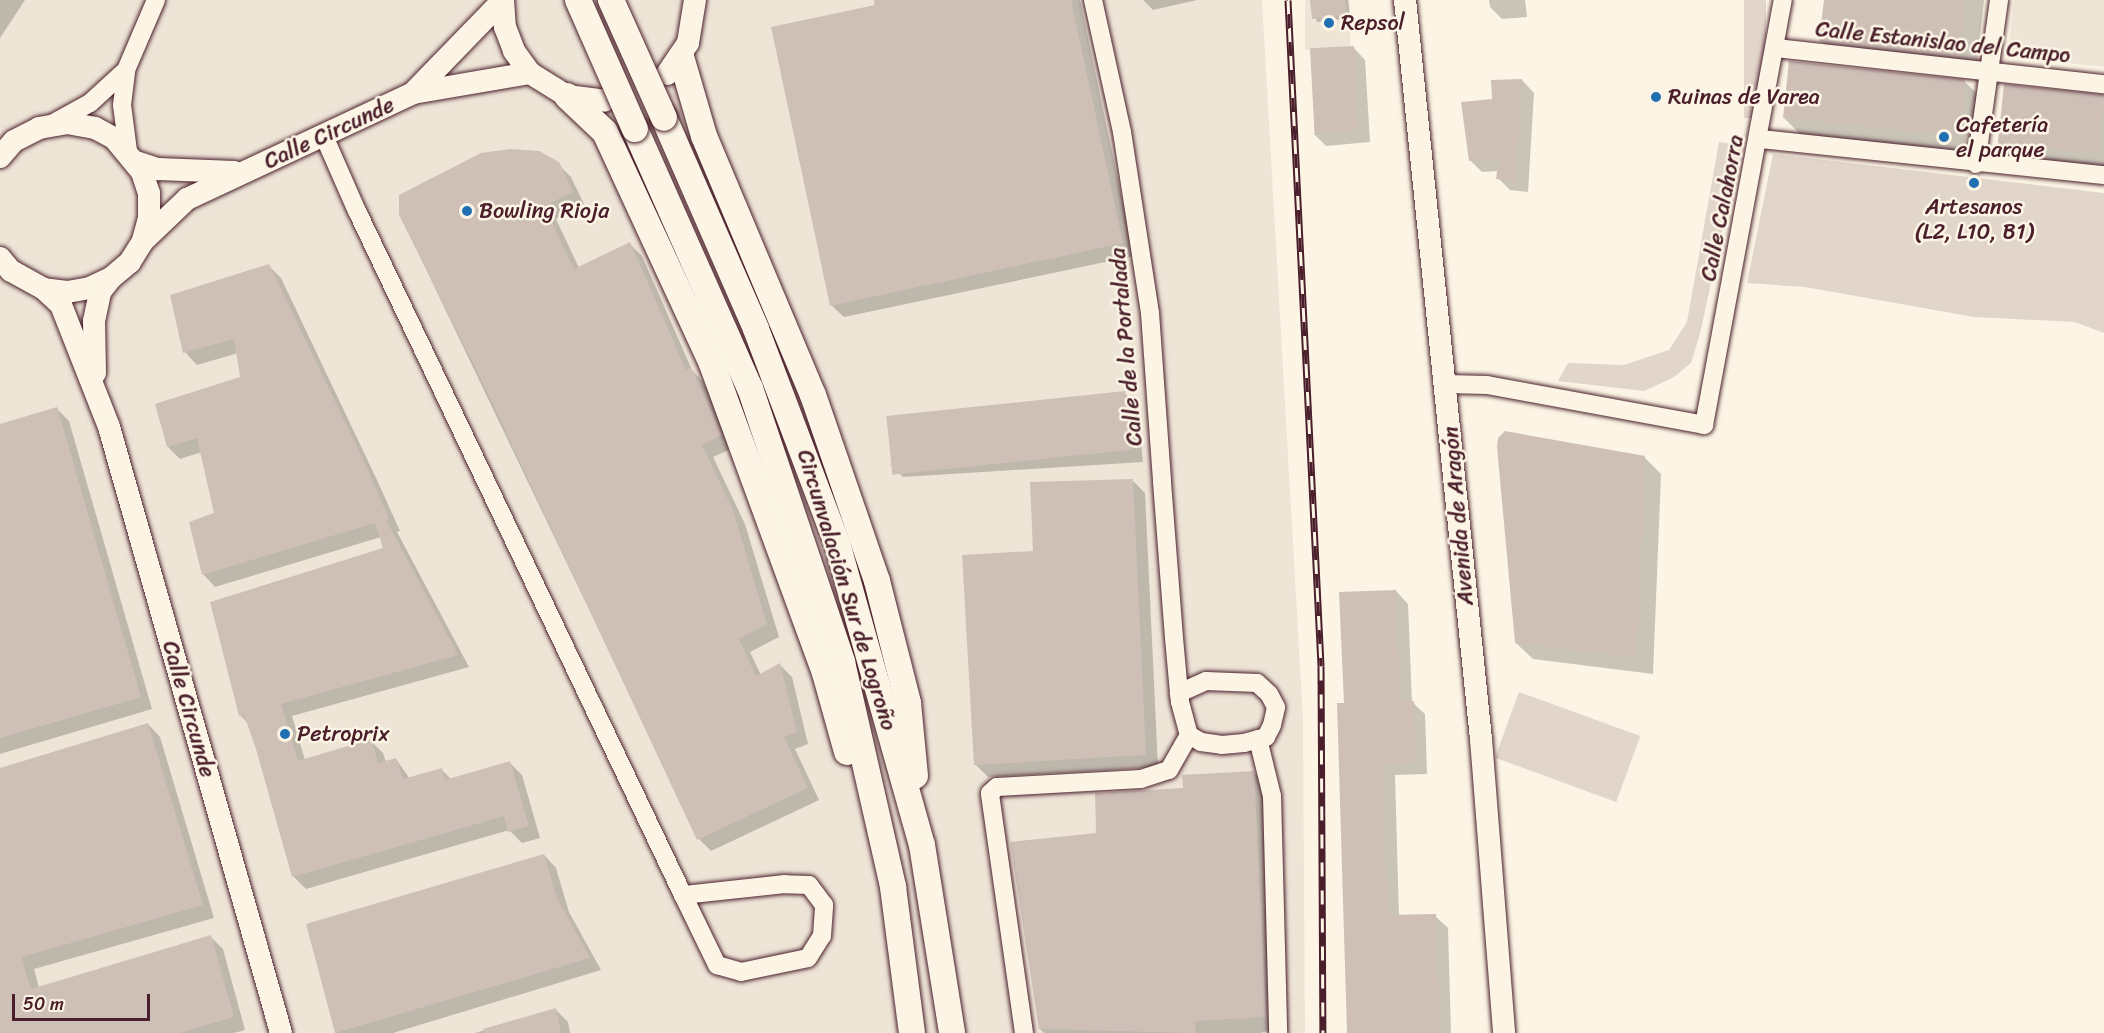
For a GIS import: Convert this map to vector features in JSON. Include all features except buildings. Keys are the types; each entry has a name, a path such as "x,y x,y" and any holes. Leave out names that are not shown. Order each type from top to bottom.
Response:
{"highway":[{"name":"Circunvalación Sur de Logroño","path":"578,0 750,388 818,586 862,739 893,887 912,1033"},
{"name":"Circunvalación Sur de Logroño","path":"610,0 756,329 815,477 922,845 952,1033"},
{"path":"674,65 813,395 877,581 908,703 922,845"},
{"path":"567,96 606,132 712,364 825,673 902,965"}],"main road":[{"path":"502,0 508,35 530,73 567,96 605,101"},
{"name":"Calle Circunde","path":"413,93 502,0"},
{"name":"Avenida de Aragón","path":"1405,0 1446,384 1504,1033"},
{"path":"674,65 699,4"},
{"name":"Calle Circunde","path":"143,241 187,199 413,93 530,73"},
{"path":"5,145 49,126 67,123 95,128 132,156 149,194 149,218 143,241 130,262 111,278 90,288 67,292 37,286"},
{"name":"Calle Circunde","path":"132,156 158,169 244,171"},
{"name":"Calle Circunde","path":"0,258 61,305 95,386 281,1033"},
{"name":"Calle Circunde","path":"95,386 94,321 100,292 111,278"}],"street":[{"path":"132,156 122,105 126,70 156,0"},
{"name":"Calle de la Portalada","path":"1093,0 1122,132 1148,292 1179,693 1189,735"},
{"name":"Calle Calahorra","path":"1446,384 1487,385 1704,425 1760,139 1783,0"},
{"path":"1976,164 1987,72 2000,0"},
{"name":"Calle Estanislao del Campo","path":"1776,48 2104,84"},
{"path":"49,126 90,103 126,70"},
{"path":"324,136 683,895 717,965 741,972 808,958 822,936 824,905 808,885 785,884 683,895"},
{"path":"1760,139 1976,164 2104,175"},
{"path":"0,279 37,286"},
{"path":"1024,1033 990,793 997,787 1141,779 1169,770 1189,735 1222,745 1266,736 1276,707 1269,694 1257,683 1206,681 1179,693"},
{"path":"1258,739 1272,796 1278,1033"}],"shaded area":[{"path":"0,0 1262,0 1303,718 1305,1033 0,1033"},
{"name":"Repsol","path":"1305,0 1350,0 1350,50 1305,50"},
{"path":"1744,0 1766,0 1766,118 1744,118"},
{"path":"2014,0 2104,0 2104,67 2015,57 2009,47"},
{"path":"1719,142 1741,145 1700,334 1691,363 1674,377 1644,391 1558,381 1568,363 1624,365 1669,350 1687,322"},
{"path":"1773,154 2104,193 2104,333 2075,322 1974,317 1805,287 1747,283"},
{"path":"1519,692 1640,736 1616,802 1495,758"}],"railway":[{"path":"1288,0 1321,666 1323,1033"}],"place":[{"name":"Repsol","path":"1329,23"},
{"name":"Ruinas de Varea","path":"1656,97"},
{"name":"Cafetería el parque","path":"1944,137"},
{"name":"Artesanos (L2, L10, B1)","path":"1974,183"},
{"name":"Bowling Rioja","path":"467,211"},
{"name":"Petroprix","path":"285,734"}]}
